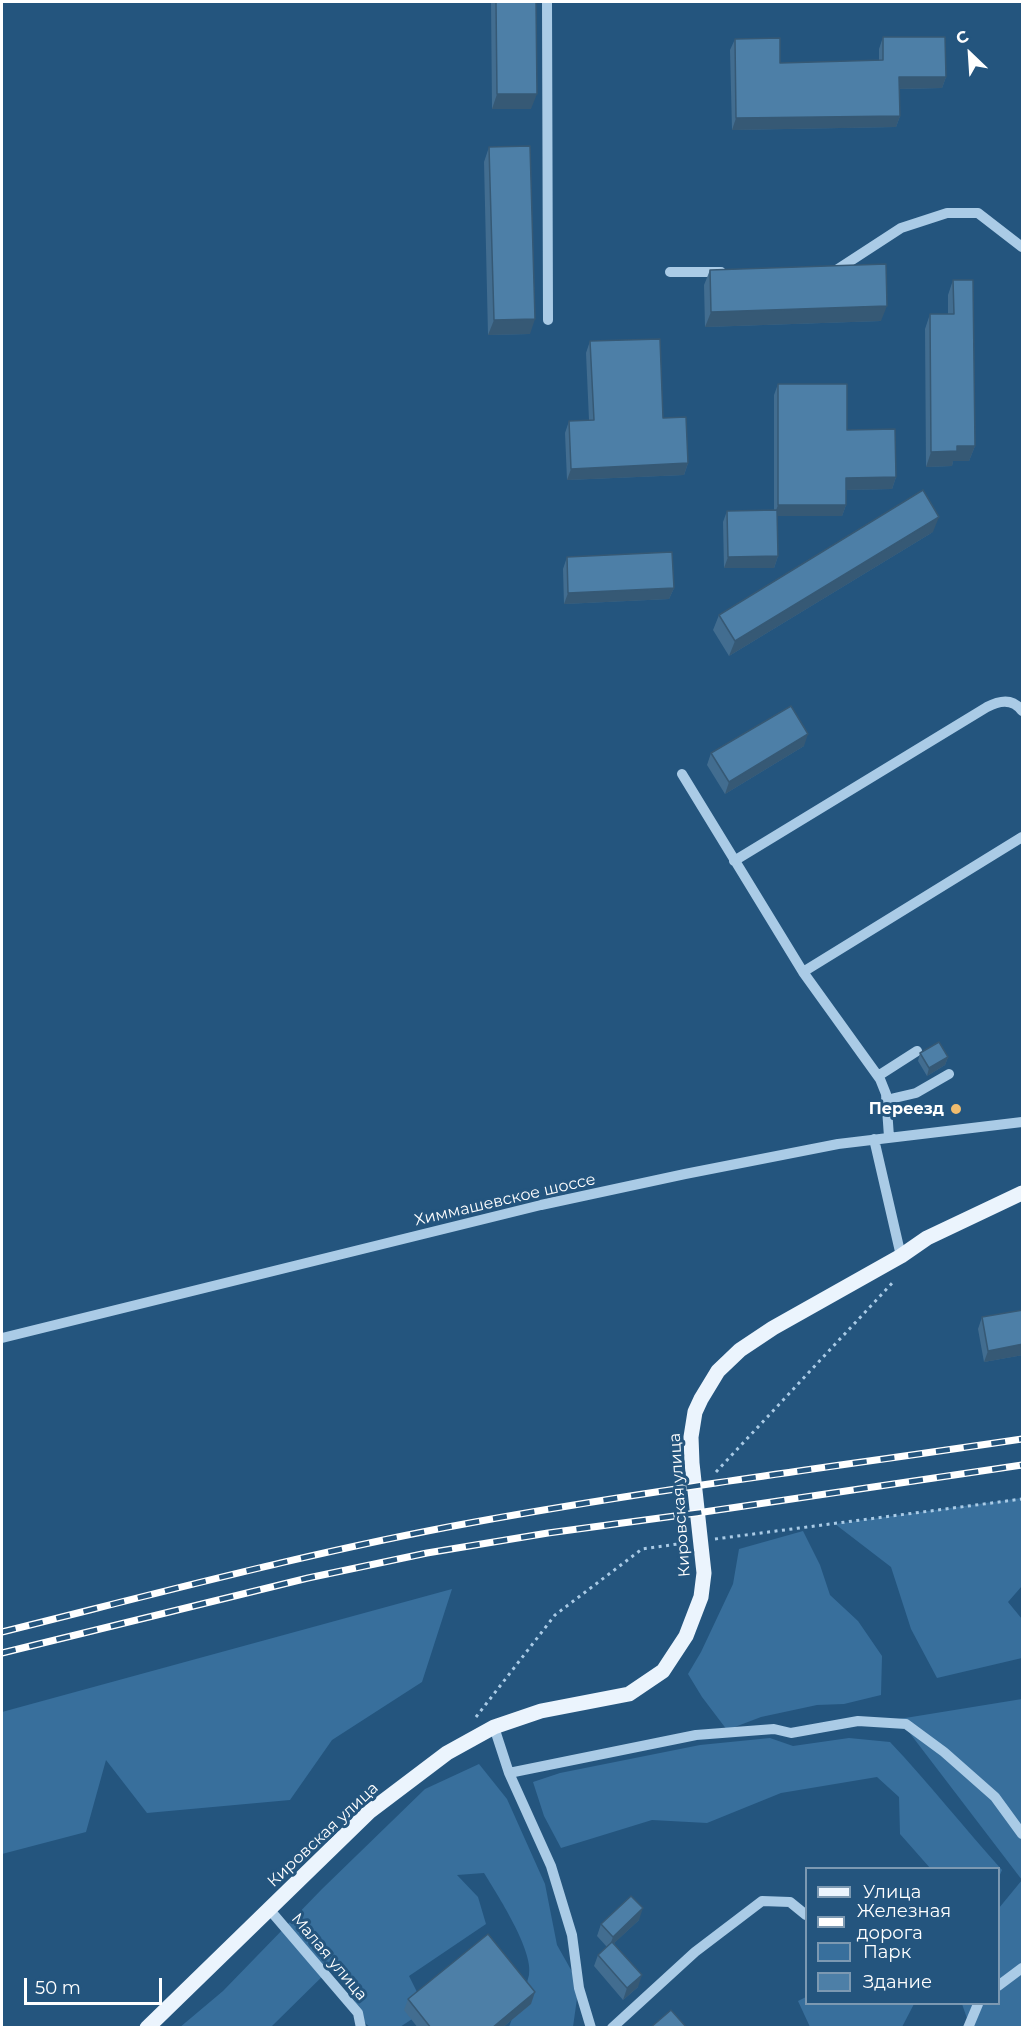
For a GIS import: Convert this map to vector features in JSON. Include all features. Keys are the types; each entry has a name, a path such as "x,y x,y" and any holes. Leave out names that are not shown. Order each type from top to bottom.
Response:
{"main road":[{"name":"Кировская улица","path":"147,2028 369,1812 447,1753 494,1727 541,1711 629,1695 663,1671 686,1636 701,1597 704,1573 692,1463 692,1425 701,1399 718,1371 740,1350 773,1328 901,1256 927,1238 1023,1193"}],"street":[{"path":"547,2 548,320"},
{"path":"825,271 837,271 901,228 947,213 978,213 1023,247"},
{"path":"670,272 730,272"},
{"path":"734,861 998,701 1013,702 1023,711"},
{"path":"682,774 803,972 878,1076 886,1094 889,1137"},
{"path":"803,972 1023,837"},
{"path":"878,1076 918,1051"},
{"path":"886,1100 916,1093 949,1074"},
{"name":"Химмашевское шоссе","path":"2,1338 552,1203 685,1174 874,1139 1023,1122"},
{"path":"874,1139 901,1256"},
{"path":"509,1773 696,1735 774,1729 791,1733 858,1721 906,1724 944,1752 995,1797 1023,1834"},
{"path":"494,1727 509,1773 524,1801 551,1866 572,1935 579,1988 591,2028"},
{"path":"612,2028 696,1952 762,1901 790,1902 805,1913"},
{"name":"Малая улица","path":"269,1909 357,2013 361,2028"},
{"path":"1000,1985 1023,1968"},
{"path":"968,2028 978,2005"}],"path":[{"path":"716,1472 902,1273"},
{"path":"469,1726 555,1615 642,1549 1023,1499"}],"green space":[{"path":"1022,1498 1022,1586 1008,1602 1022,1619 1022,1658 937,1678 911,1629 891,1567 835,1524"},
{"path":"803,1531 820,1565 830,1595 858,1621 882,1656 881,1695 844,1704 817,1705 761,1717 727,1730 688,1674 733,1584 739,1549"},
{"path":"452,1589 422,1682 332,1740 290,1800 147,1813 106,1760 86,1832 2,1854 2,1712"},
{"path":"1022,1699 1022,1880 899,1719"},
{"path":"770,1738 793,1746 849,1738 890,1742 999,1867 929,1867 900,1834 899,1797 877,1777 781,1793 707,1823 652,1820 561,1848 544,1816 533,1782 560,1773 700,1745"},
{"path":"479,1764 507,1799 545,1884 557,1945 579,1984 573,2027 509,2027 529,1975 529,1965 526,1952 513,1923 484,1873 457,1875 478,1897 486,1924 409,1976 426,2010 400,2027 370,2027 365,2023 337,1962 271,2027 179,2028 223,1991 322,1889 425,1789"},
{"path":"1022,1880 1022,2027 970,2027 962,2005 1000,2005 1000,1907"},
{"path":"805,1998 805,2005 913,2005 902,2027 810,2027 798,2001"}],"building":[{"path":"496,2 536,2 537,94 497,94"},
{"path":"883,37 945,37 946,77 899,77 900,116 736,118 735,39 780,38 780,63 883,60"},
{"path":"530,146 535,319 494,320 489,147"},
{"path":"886,264 887,306 711,312 710,270"},
{"path":"953,280 973,280 975,446 957,446 957,451 931,452 930,314 954,314"},
{"path":"660,339 663,418 686,417 688,463 571,469 569,421 594,420 590,341"},
{"path":"778,384 847,384 847,430 895,429 896,477 846,478 846,505 778,505"},
{"path":"923,490 939,517 735,641 719,615"},
{"path":"777,510 778,556 728,557 727,511"},
{"path":"672,552 674,588 568,593 567,557"},
{"path":"791,706 808,734 729,782 711,753"},
{"path":"939,1042 948,1057 929,1068 920,1053"},
{"path":"1023,1310 1023,1344 988,1351 982,1317"},
{"path":"631,1896 643,1908 613,1937 601,1924"},
{"path":"488,1934 535,1992 492,2028 431,2028 408,1999"},
{"path":"612,1942 642,1975 627,1988 598,1955"},
{"path":"671,2010 687,2028 650,2028"}],"railway":[{"path":"2,1632 296,1559 415,1533 680,1488 1022,1439"},
{"path":"2,1653 308,1578 427,1553 548,1533 1022,1465"}],"place":[{"name":"Переезд","path":"956,1109"}]}
